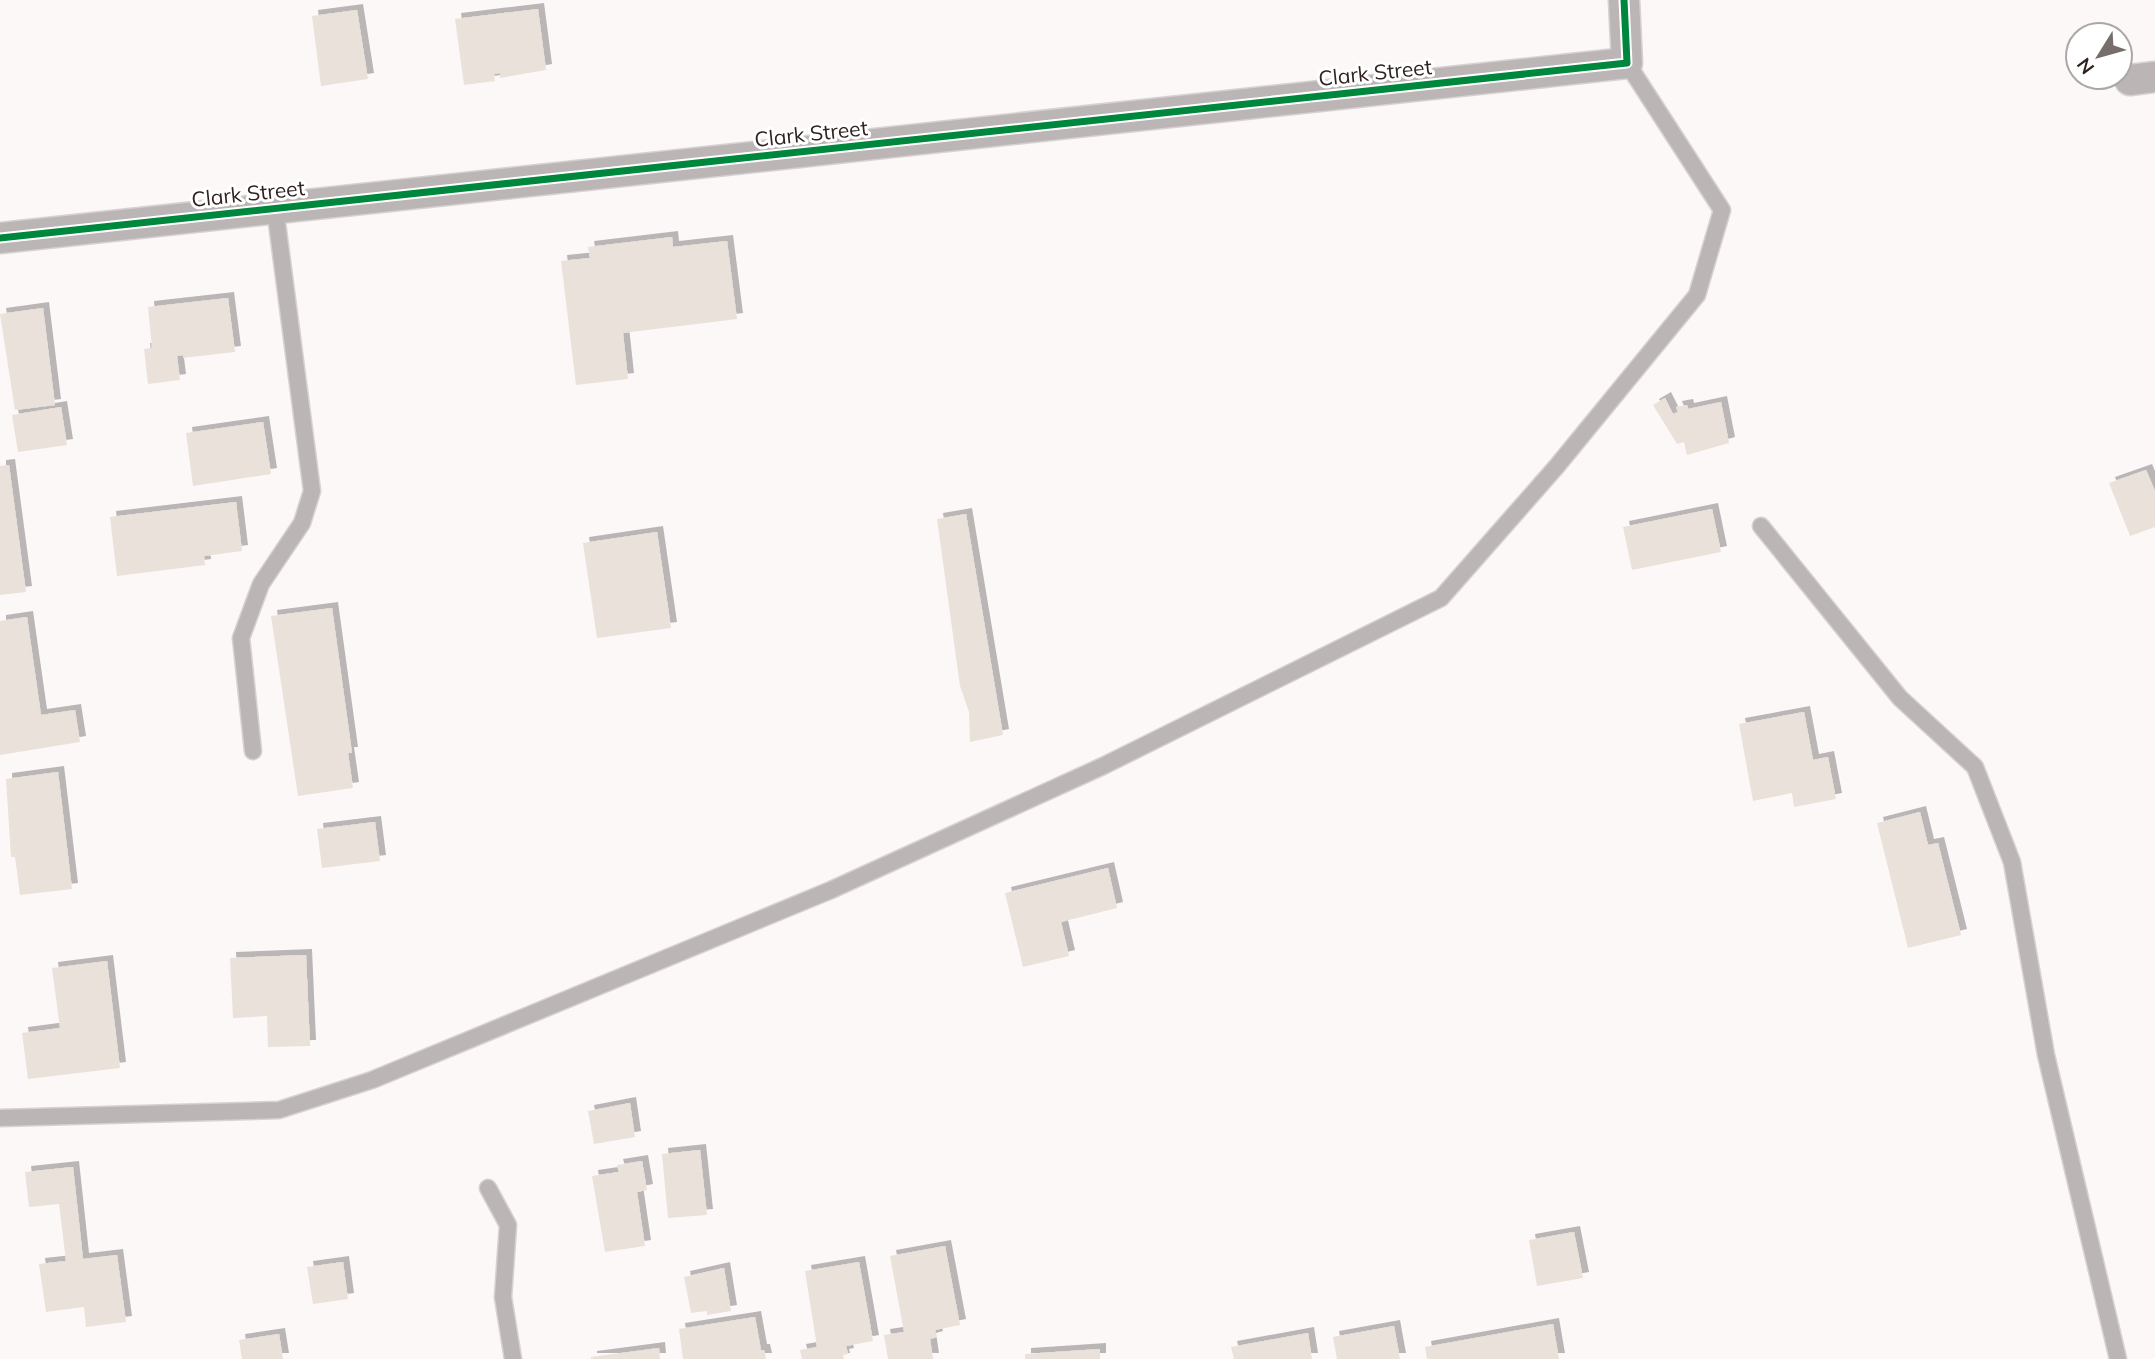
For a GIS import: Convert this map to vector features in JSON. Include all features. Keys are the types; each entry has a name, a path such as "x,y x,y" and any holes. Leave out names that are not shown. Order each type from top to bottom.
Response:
{"street":[{"path":"1624,0 1627,63"},
{"name":"Clark Street","path":"0,238 1627,63"}],"lane":[{"path":"0,1118 279,1110 372,1080 831,890 1103,766 1441,598 1557,466 1697,295 1722,210 1627,63"},
{"path":"253,751 241,638 261,584 302,523 312,491 275,208"},
{"path":"1761,527 1900,698 1975,767 2012,862 2046,1055 2118,1359"},
{"path":"488,1188 508,1225 503,1297 513,1359"}],"building":[{"path":"538,9 546,70 500,78 500,73 494,74 495,81 464,85 455,19"},
{"path":"357,10 368,79 321,86 312,16"},
{"path":"672,237 673,247 727,241 737,319 623,333 628,379 576,385 561,261 590,258 588,247"},
{"path":"228,298 235,352 183,358 183,355 177,356 180,380 148,384 144,349 152,348 148,307"},
{"path":"43,308 55,405 15,410 0,314"},
{"path":"1665,398 1673,414 1678,412 1676,407 1687,405 1688,409 1721,402 1729,443 1687,455 1684,442 1677,444 1653,405"},
{"path":"61,407 67,445 18,452 12,415"},
{"path":"263,422 271,474 193,486 186,433"},
{"path":"9,465 26,592 0,595 0,466"},
{"path":"2146,470 2155,491 2155,527 2130,536 2109,483"},
{"path":"236,502 242,551 204,556 205,565 117,576 110,517"},
{"path":"1712,509 1721,552 1632,570 1623,527"},
{"path":"966,514 1003,735 970,742 969,712 960,686 937,519"},
{"path":"657,532 671,628 597,638 583,543"},
{"path":"332,608 352,753 348,753 353,788 298,796 271,616"},
{"path":"27,617 41,715 75,710 80,742 0,755 0,621"},
{"path":"1804,712 1813,760 1828,757 1836,799 1794,807 1792,793 1753,801 1739,724"},
{"path":"58,772 72,889 20,895 15,857 11,857 6,779"},
{"path":"1920,812 1928,845 1938,843 1961,935 1908,948 1877,823"},
{"path":"375,822 380,861 322,868 317,829"},
{"path":"1108,868 1117,908 1061,922 1069,956 1023,967 1005,893"},
{"path":"306,955 310,1046 268,1047 267,1016 233,1018 230,958"},
{"path":"107,961 120,1068 28,1079 22,1033 60,1028 52,968"},
{"path":"630,1103 635,1137 594,1144 588,1111"},
{"path":"700,1150 707,1215 668,1218 662,1154"},
{"path":"642,1161 647,1190 637,1192 645,1246 605,1252 592,1176 619,1172 617,1165"},
{"path":"73,1167 83,1259 117,1255 126,1322 86,1327 84,1307 46,1312 39,1264 66,1261 59,1204 29,1207 25,1172"},
{"path":"1574,1232 1583,1278 1537,1286 1529,1240"},
{"path":"945,1246 960,1325 935,1330 937,1337 930,1339 933,1359 888,1359 884,1335 904,1332 890,1256"},
{"path":"343,1262 348,1299 313,1304 307,1267"},
{"path":"859,1262 873,1341 846,1346 848,1354 843,1355 844,1359 802,1359 800,1350 817,1347 805,1271"},
{"path":"724,1268 731,1311 707,1315 707,1311 691,1313 684,1277"},
{"path":"755,1317 761,1350 764,1350 766,1359 683,1359 679,1329"},
{"path":"1553,1324 1559,1359 1427,1359 1425,1347"},
{"path":"1394,1326 1400,1359 1337,1359 1333,1337"},
{"path":"1308,1333 1312,1359 1234,1359 1231,1347"},
{"path":"279,1334 283,1359 242,1359 239,1340"},
{"path":"659,1348 660,1359 591,1359 591,1357"},
{"path":"1100,1349 1100,1359 1025,1359 1025,1354"}],"cycle path":[{"path":"0,238 1627,63 1624,0"}]}
